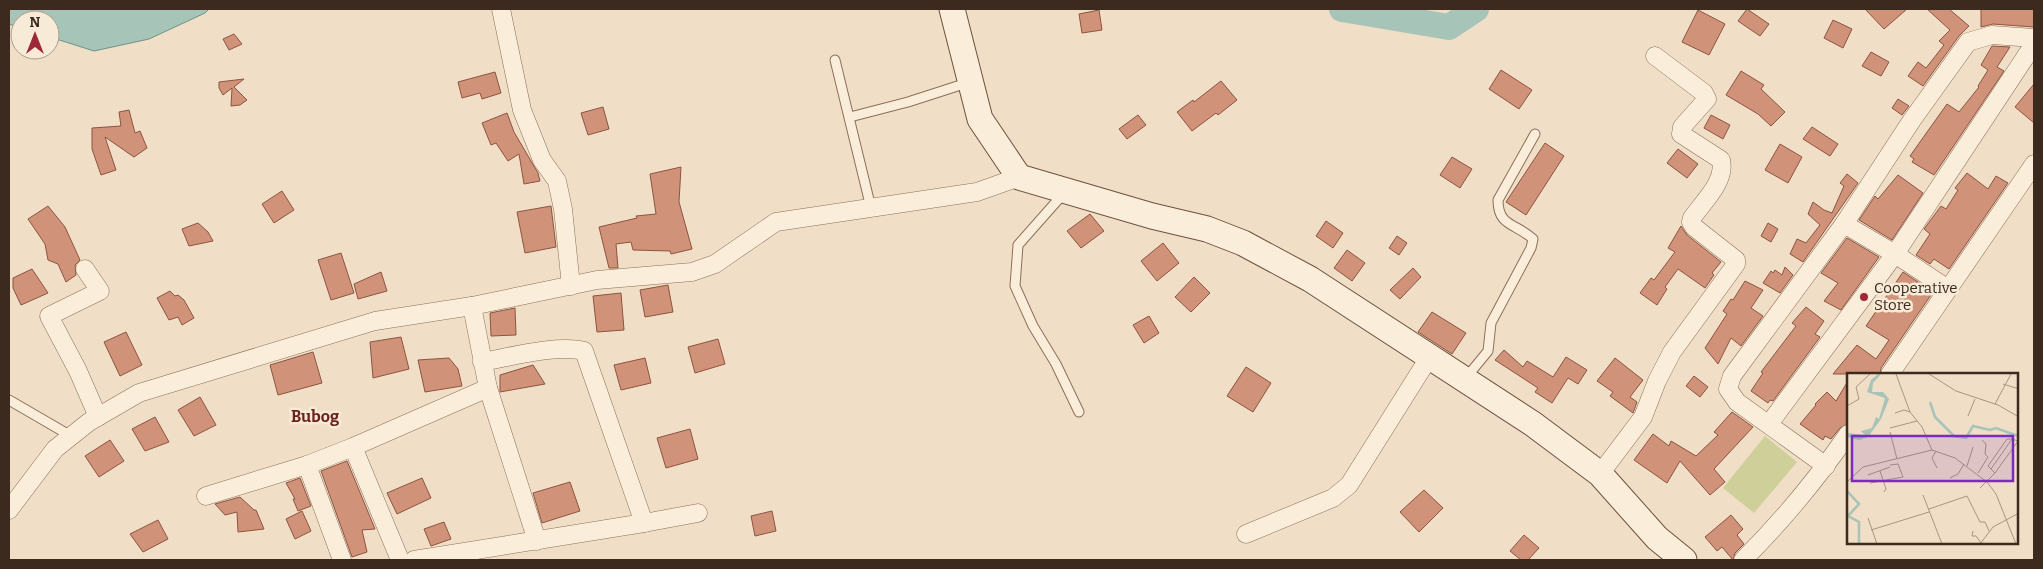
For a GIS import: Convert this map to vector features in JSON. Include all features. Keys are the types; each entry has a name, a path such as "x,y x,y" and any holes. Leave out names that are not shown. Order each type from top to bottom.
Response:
{"street":[{"path":"501,9 522,110 542,160 556,181 563,209 571,286"},
{"path":"952,9 980,119 1019,177"},
{"path":"1826,466 1737,402 1728,389 1732,376 1844,224 1912,120 1968,42 1992,35 2034,38"},
{"path":"1769,424 1894,254 2034,44"},
{"path":"1600,474 1643,418 1656,381 1672,352 1736,264 1736,260 1694,227 1692,222 1692,218 1721,177 1723,168 1721,160 1682,134 1682,127 1707,99 1704,93 1696,86 1655,56"},
{"path":"1891,373 2034,164"},
{"path":"9,510 55,449 98,417 139,393 375,321 472,306 597,280 692,272 715,264 776,222 977,192 1019,177 1152,216 1207,228 1244,243 1310,279 1533,424 1600,474 1657,538 1684,560"},
{"path":"1844,224 1948,289"},
{"path":"85,270 100,291 49,316 78,371 98,417"},
{"path":"472,306 488,388 537,541"},
{"path":"482,362 522,354 568,349 584,351 644,523"},
{"path":"1246,534 1334,498 1349,485 1430,356"},
{"path":"206,496 307,465 354,447 488,388"},
{"path":"1743,560 1800,498 1826,466 1847,435"},
{"path":"354,447 400,560"},
{"path":"307,465 342,560"},
{"path":"414,560 698,513"}],"lane":[{"path":"835,60 870,208"},
{"path":"850,117 908,102 970,82"},
{"path":"1465,379 1488,351 1492,323 1534,239 1526,232 1502,219 1498,211 1498,200 1535,134"},
{"path":"1065,191 1018,245 1015,286 1079,412"},
{"path":"9,400 71,436"}],"green space":[{"path":"1765,436 1797,462 1754,513 1723,488"}],"shaded area":[{"path":"9,9 209,9 205,13 149,39 94,51 60,40 60,10 10,10 9,24"}],"building":[{"path":"1747,9 1769,24 1760,36 1738,21"},
{"path":"1865,9 1907,9 1884,29"},
{"path":"1927,9 1949,9 1969,26 1959,36 1923,86 1908,76 1918,62 1926,68 1944,45 1939,41 1950,30"},
{"path":"1981,9 2034,9 2034,27 1993,24 1981,27"},
{"path":"1099,10 1102,30 1082,33 1079,14"},
{"path":"1698,10 1725,24 1709,55 1682,42"},
{"path":"1833,20 1852,29 1843,48 1824,38"},
{"path":"234,34 242,44 229,50 223,39"},
{"path":"1992,46 2010,47 1997,67 2004,71 1934,175 1912,162 1914,159 1910,156 1947,104 1959,112 1979,87 1988,70 1981,65"},
{"path":"1871,52 1889,62 1881,76 1862,66"},
{"path":"1501,70 1532,90 1519,109 1489,89"},
{"path":"1741,71 1764,85 1761,89 1785,112 1771,126 1758,114 1726,95"},
{"path":"495,72 501,93 482,99 480,93 462,98 458,82"},
{"path":"244,79 234,87 247,100 240,105 231,106 232,88 223,95 219,88 219,82"},
{"path":"1221,81 1237,100 1218,115 1216,113 1192,131 1177,112 1193,100 1194,102"},
{"path":"2034,84 2034,123 2015,107"},
{"path":"1898,99 1909,106 1902,115 1892,108"},
{"path":"603,107 609,129 588,135 581,113"},
{"path":"129,110 135,133 140,131 147,148 134,157 105,137 116,170 101,175 92,149 92,128 121,126 119,112"},
{"path":"507,113 514,132 538,173 540,181 524,184 519,154 508,161 496,143 491,145 482,123"},
{"path":"1138,115 1146,125 1127,139 1119,129"},
{"path":"1711,115 1730,125 1723,139 1704,128"},
{"path":"1812,127 1838,144 1830,156 1803,139"},
{"path":"1545,143 1564,156 1526,215 1506,202"},
{"path":"1780,144 1802,157 1788,183 1765,170"},
{"path":"1678,149 1698,164 1687,178 1667,163"},
{"path":"1452,157 1472,169 1460,188 1440,175"},
{"path":"681,167 679,202 692,249 671,254 670,251 633,250 631,242 616,244 618,268 609,268 599,227 637,218 636,216 656,214 650,174"},
{"path":"1967,173 1988,189 1996,176 2008,183 1949,269 1934,259 1930,264 1916,255 1930,234 1924,229 1941,206 1946,209 1958,190 1955,188"},
{"path":"1847,174 1858,183 1803,262 1790,254 1797,239 1806,243 1820,225 1808,214 1813,202 1832,213 1844,186 1840,183"},
{"path":"1898,175 1923,193 1892,240 1859,220 1875,196 1878,199"},
{"path":"282,191 294,210 274,223 262,204"},
{"path":"48,206 65,227 80,260 75,265 76,275 66,282 58,264 48,260 45,244 28,219"},
{"path":"551,206 556,247 525,253 517,212"},
{"path":"1090,214 1104,231 1081,248 1067,231"},
{"path":"1326,221 1343,233 1333,248 1316,236"},
{"path":"198,223 208,232 213,241 189,246 182,229"},
{"path":"1768,223 1778,229 1771,242 1761,236"},
{"path":"1681,226 1687,235 1721,262 1712,273 1714,275 1705,288 1678,269 1665,287 1667,289 1657,305 1640,293 1651,278 1654,280 1675,252 1668,248"},
{"path":"1397,236 1407,243 1399,255 1389,248"},
{"path":"1847,238 1879,257 1841,310 1824,301 1838,283 1821,273"},
{"path":"1163,243 1179,263 1157,281 1141,261"},
{"path":"1347,250 1365,263 1352,281 1334,268"},
{"path":"341,253 354,293 331,300 318,260"},
{"path":"1785,267 1793,275 1780,293 1763,283 1771,271 1773,273 1775,270 1782,275"},
{"path":"1413,268 1421,277 1400,299 1390,290"},
{"path":"32,269 48,293 21,305 13,288 13,278"},
{"path":"381,272 387,291 358,299 354,284"},
{"path":"1903,272 1933,292 1881,368 1880,373 1833,374 1857,345 1876,359 1889,340 1866,326"},
{"path":"1194,277 1210,293 1191,312 1175,297"},
{"path":"1745,281 1763,290 1751,308 1763,316 1741,346 1731,338 1718,364 1705,348 1727,314 1723,311 1731,299 1733,300"},
{"path":"668,285 673,312 645,317 640,290"},
{"path":"170,291 175,296 178,295 184,300 194,318 182,325 178,317 169,320 157,298"},
{"path":"621,293 624,330 597,332 593,296"},
{"path":"1806,307 1824,321 1815,334 1820,337 1773,401 1770,400 1768,403 1751,391 1763,373 1761,372 1796,326 1792,323"},
{"path":"515,308 516,335 491,336 490,313"},
{"path":"1432,312 1466,333 1452,354 1418,332"},
{"path":"1149,316 1159,333 1144,343 1133,325"},
{"path":"126,332 142,365 120,376 104,342"},
{"path":"401,337 409,369 373,378 370,342"},
{"path":"718,339 725,364 695,373 688,347"},
{"path":"1504,350 1523,367 1527,361 1553,377 1566,357 1587,370 1578,384 1568,378 1552,403 1535,392 1538,388 1495,360"},
{"path":"313,352 322,383 278,395 270,365"},
{"path":"449,358 458,369 462,386 425,392 418,360"},
{"path":"645,358 651,383 621,390 614,365"},
{"path":"1615,358 1643,380 1630,397 1637,402 1633,413 1610,396 1613,392 1597,381"},
{"path":"533,365 545,384 500,392 500,375"},
{"path":"1246,367 1271,383 1253,412 1227,396"},
{"path":"1694,376 1708,387 1700,397 1686,386"},
{"path":"1847,383 1847,424 1840,428 1831,439 1825,436 1823,440 1800,424 1827,392 1836,401"},
{"path":"200,397 216,425 194,436 178,410"},
{"path":"1732,412 1753,427 1714,469 1725,482 1710,495 1680,461 1667,483 1634,460 1653,434 1669,446 1671,441 1696,456 1718,435 1714,432"},
{"path":"155,417 169,442 145,451 132,429"},
{"path":"690,429 698,459 666,468 657,438"},
{"path":"110,440 124,461 99,477 85,456"},
{"path":"347,461 375,529 362,530 367,552 352,557 321,471"},
{"path":"300,478 311,506 298,511 293,499 295,499 286,483"},
{"path":"422,478 431,498 397,514 387,493"},
{"path":"570,482 580,511 542,523 533,493"},
{"path":"1424,490 1443,508 1419,532 1400,512"},
{"path":"240,497 256,510 264,529 238,532 237,512 225,515 215,504"},
{"path":"302,511 311,531 295,539 286,519"},
{"path":"772,511 776,531 755,536 751,516"},
{"path":"1731,515 1743,529 1737,535 1744,544 1735,553 1733,560 1722,547 1717,551 1705,537"},
{"path":"158,520 168,539 143,552 130,534"},
{"path":"444,522 451,539 431,546 424,529"},
{"path":"1524,535 1539,548 1528,560 1521,560 1510,551"}],"waterway":[{"path":"1342,9 1449,27 1476,9"}],"place":[{"name":"Cooperative Store","path":"1864,297"}],"district":[{"name":"Bubog","path":"315,416"}]}
